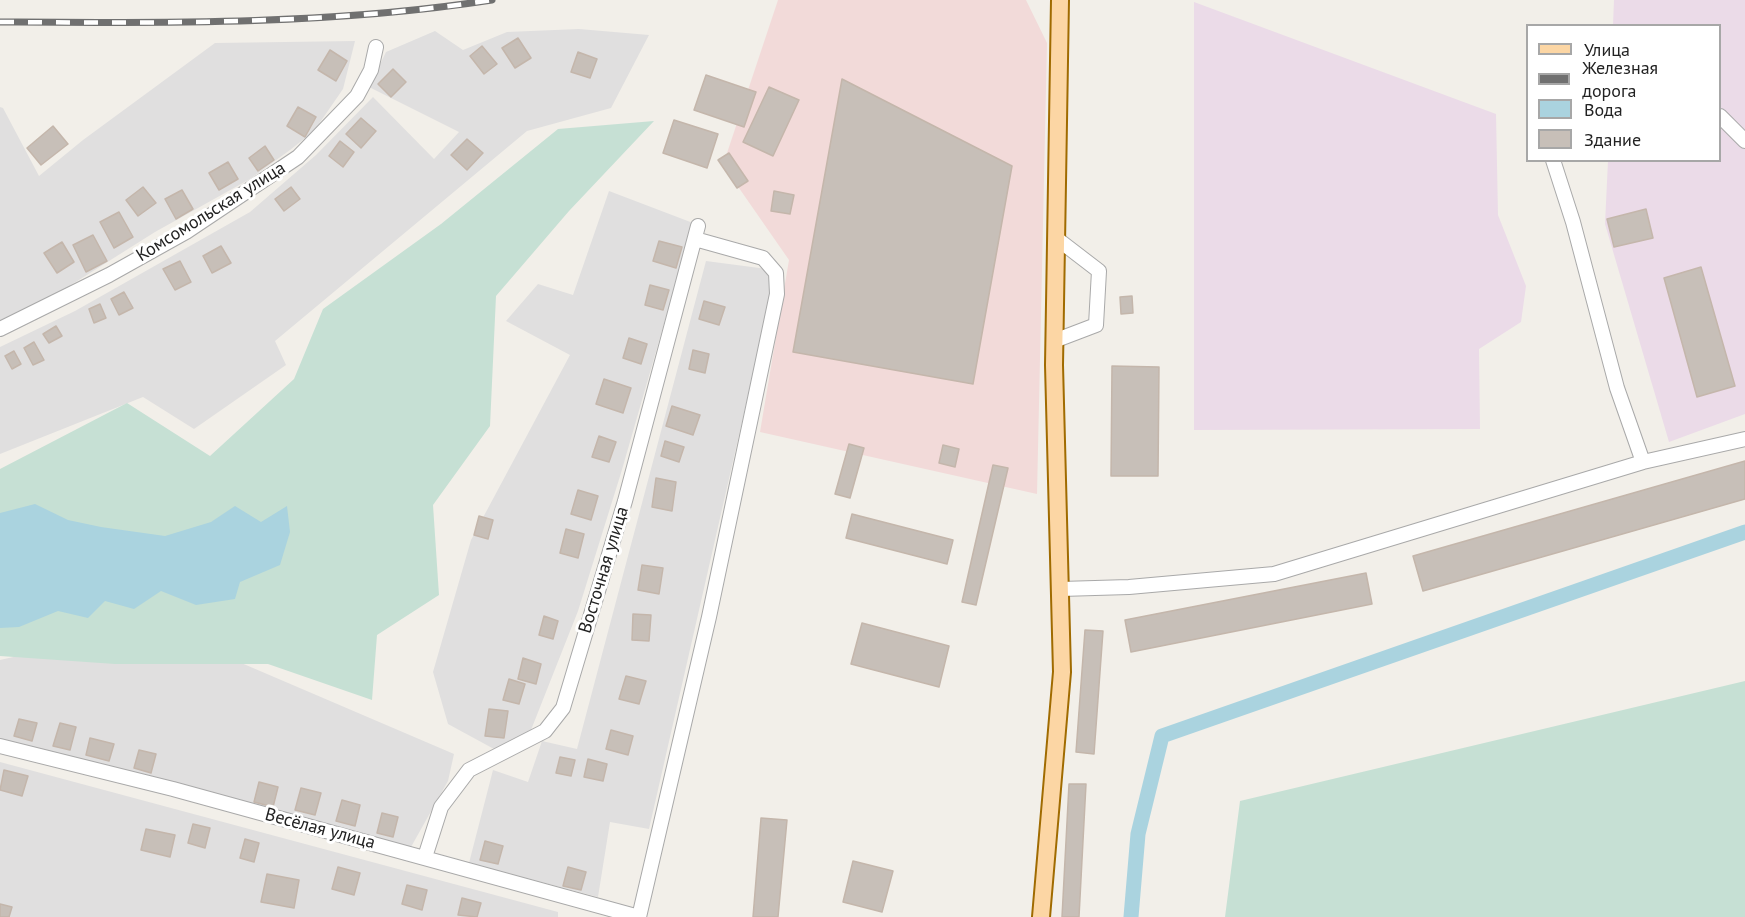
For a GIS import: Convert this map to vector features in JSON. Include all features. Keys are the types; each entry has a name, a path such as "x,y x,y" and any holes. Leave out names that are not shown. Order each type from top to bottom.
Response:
{"main road":[{"path":"1041,917 1062,672 1054,341 1060,0"}],"street":[{"name":"Комсомольская улица","path":"0,329 109,275 186,232 298,157 357,96 371,70 376,47"},
{"path":"1721,118 1745,141"},
{"path":"1554,162 1573,222 1617,388 1643,462"},
{"name":"Восточная улица","path":"425,857 441,807 469,770 544,731 562,708 625,501 697,233 763,258 776,273 777,294 709,617 639,917"},
{"path":"1054,341 1096,325 1099,271 1056,238"},
{"path":"1061,589 1129,587 1274,574 1643,462 1745,439"},
{"name":"Весёлая улица","path":"0,746 173,789 639,917"}],"shaded area":[{"path":"778,0 1026,0 1047,43 1037,494 760,432 789,260 723,165"},
{"path":"1614,0 1745,0 1745,414 1669,442 1605,224 1608,162 1721,162 1721,24 1613,24"},
{"path":"1194,2 1496,114 1498,215 1526,286 1521,322 1479,349 1480,429 1194,430"},
{"path":"579,29 649,35 611,108 527,131 275,341 286,365 194,429 143,397 0,454 0,347 75,311 250,212 316,155 373,97 434,159 459,132 369,87 386,52 435,31 463,50 507,32"},
{"path":"355,41 343,89 314,131 250,179 155,232 44,302 0,323 0,107 3,108 39,176 83,140 215,43"},
{"path":"609,191 693,223 621,473 578,611 531,730 494,749 448,724 433,672 471,540 570,355 506,321 538,284 573,295"},
{"path":"706,261 767,269 773,286 649,829 610,822 598,897 469,863 493,770 528,782 542,741 577,749"},
{"path":"40,651 232,659 454,754 448,781 411,847 0,740 0,660"},
{"path":"0,762 558,912 558,917 0,917"}],"green space":[{"path":"654,121 569,211 496,296 490,426 433,505 439,595 377,635 372,700 268,664 115,664 0,656 0,469 127,403 210,456 294,379 323,309 441,224 558,129"},
{"path":"1745,681 1745,917 1225,917 1240,801"}],"water":[{"path":"35,504 68,520 165,536 211,522 235,506 261,522 287,506 290,532 280,565 240,582 235,599 196,605 161,591 134,609 105,601 88,618 58,611 19,627 0,628 0,513"}],"building":[{"path":"518,38 531,58 515,68 502,48"},
{"path":"482,46 497,64 484,74 470,56"},
{"path":"330,50 347,61 336,81 318,70"},
{"path":"578,52 597,59 590,78 571,72"},
{"path":"393,69 406,82 391,97 378,84"},
{"path":"706,75 756,92 744,127 694,110"},
{"path":"842,79 1012,166 973,384 793,352"},
{"path":"769,87 799,100 773,156 743,142"},
{"path":"298,107 316,117 305,137 287,126"},
{"path":"361,118 376,131 361,148 346,134"},
{"path":"674,120 718,134 707,168 663,153"},
{"path":"53,126 68,144 41,165 27,148"},
{"path":"467,139 483,153 467,170 451,155"},
{"path":"340,141 354,152 343,167 329,156"},
{"path":"265,146 274,160 258,171 249,158"},
{"path":"729,153 748,181 737,188 718,160"},
{"path":"228,162 238,179 219,190 209,173"},
{"path":"143,187 156,203 138,216 126,200"},
{"path":"291,187 300,199 284,211 275,199"},
{"path":"182,190 193,209 176,219 165,199"},
{"path":"774,191 794,195 790,214 771,211"},
{"path":"1646,209 1653,238 1614,247 1607,219"},
{"path":"119,212 133,237 114,248 100,222"},
{"path":"93,235 107,261 86,272 73,245"},
{"path":"659,241 682,247 676,268 653,261"},
{"path":"62,242 74,262 57,273 44,253"},
{"path":"221,246 231,263 212,273 203,256"},
{"path":"180,261 191,282 175,290 163,269"},
{"path":"1701,267 1735,386 1697,397 1664,278"},
{"path":"650,285 669,290 663,310 645,305"},
{"path":"124,292 133,308 119,315 111,299"},
{"path":"1132,296 1133,313 1121,314 1120,297"},
{"path":"704,301 725,307 719,325 699,319"},
{"path":"100,304 106,318 94,323 89,309"},
{"path":"56,326 62,336 49,343 43,334"},
{"path":"629,338 647,344 641,364 623,358"},
{"path":"34,342 44,360 33,365 24,348"},
{"path":"693,350 709,354 705,373 689,369"},
{"path":"14,351 21,364 12,369 5,356"},
{"path":"1112,366 1159,367 1158,476 1111,476"},
{"path":"604,379 631,388 623,413 596,404"},
{"path":"672,406 700,415 693,435 666,426"},
{"path":"599,436 616,442 609,462 592,457"},
{"path":"665,441 684,447 679,462 661,456"},
{"path":"849,444 864,448 850,498 835,494"},
{"path":"943,445 959,449 955,467 939,463"},
{"path":"1745,461 1745,499 1423,591 1413,556"},
{"path":"993,465 1008,468 976,605 962,602"},
{"path":"656,478 676,482 672,511 652,507"},
{"path":"578,490 598,496 591,520 571,514"},
{"path":"852,514 953,540 947,564 846,538"},
{"path":"479,516 493,520 488,539 474,535"},
{"path":"566,529 584,534 578,558 560,553"},
{"path":"642,565 663,568 659,594 638,590"},
{"path":"1366,573 1372,604 1131,652 1125,620"},
{"path":"633,614 651,615 649,641 632,640"},
{"path":"544,616 558,621 553,639 539,635"},
{"path":"862,623 949,646 939,687 851,664"},
{"path":"1085,630 1103,631 1094,754 1076,752"},
{"path":"523,658 541,664 536,684 518,679"},
{"path":"626,676 646,681 639,704 619,699"},
{"path":"509,679 525,684 519,704 503,700"},
{"path":"489,709 508,711 504,738 485,736"},
{"path":"19,719 37,723 32,741 14,736"},
{"path":"60,723 76,727 70,750 53,746"},
{"path":"611,730 633,736 628,755 606,749"},
{"path":"90,738 114,744 109,761 86,755"},
{"path":"139,750 156,754 151,773 134,768"},
{"path":"560,757 575,760 571,776 556,773"},
{"path":"588,759 607,764 603,781 584,777"},
{"path":"4,770 28,776 22,796 0,790"},
{"path":"259,782 278,787 273,807 254,802"},
{"path":"1069,784 1086,784 1079,917 1062,917"},
{"path":"301,788 321,793 315,815 295,810"},
{"path":"342,800 360,805 355,826 336,821"},
{"path":"382,813 398,817 393,837 377,833"},
{"path":"761,818 787,820 778,917 753,917"},
{"path":"193,824 210,828 205,848 188,843"},
{"path":"146,829 175,835 170,857 141,850"},
{"path":"245,839 259,843 254,862 240,858"},
{"path":"485,841 503,846 498,864 480,860"},
{"path":"853,861 893,871 882,912 843,902"},
{"path":"338,867 360,873 354,895 332,889"},
{"path":"568,867 586,872 581,890 563,886"},
{"path":"267,874 299,880 294,908 261,902"},
{"path":"407,885 427,890 422,910 402,904"},
{"path":"462,898 481,903 477,917 458,915"},
{"path":"0,904 12,907 9,917 0,917"}],"waterway":[{"path":"1131,917 1138,834 1162,736 1745,532"}],"railway":[{"path":"0,22 246,21 369,14 492,0"}]}
